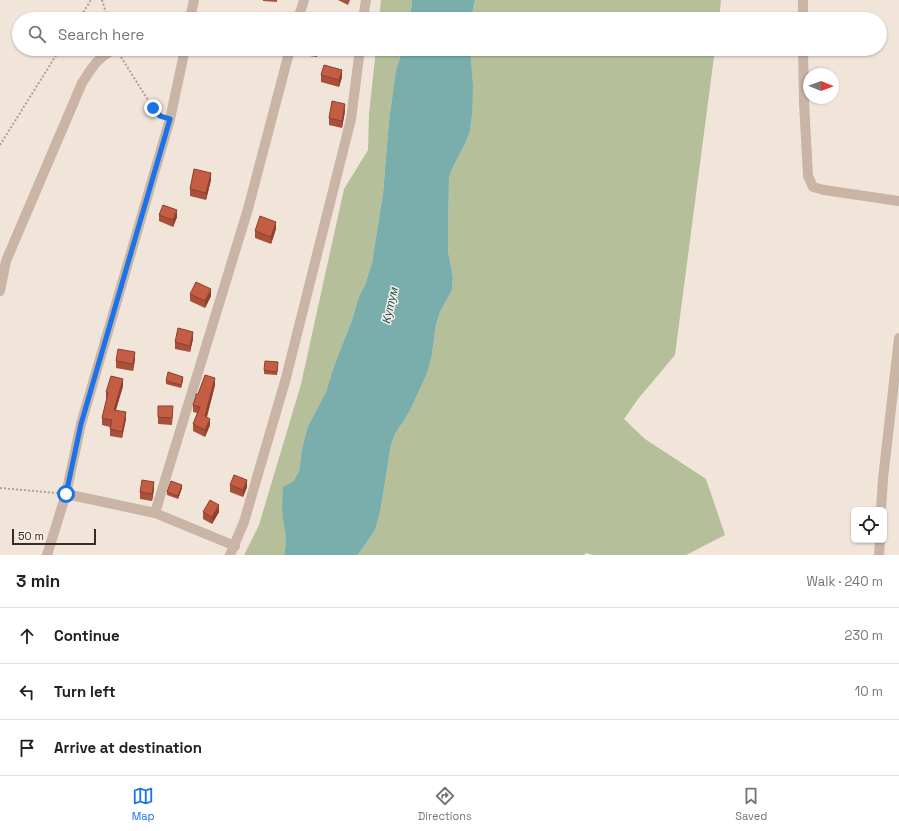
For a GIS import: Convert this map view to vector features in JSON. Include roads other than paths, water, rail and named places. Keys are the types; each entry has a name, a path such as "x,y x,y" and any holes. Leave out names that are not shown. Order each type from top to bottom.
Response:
{"street":[{"path":"191,12 194,0"},
{"path":"300,12 304,0"},
{"path":"364,12 366,0"},
{"path":"802,0 803,12"},
{"path":"0,291 6,261 82,83 102,56"},
{"path":"47,555 66,494 81,424 170,119 184,56"},
{"path":"155,513 248,209 288,56"},
{"path":"66,494 155,513 232,550 244,522 284,386 351,120 359,56"},
{"path":"803,56 808,176 813,187 899,201"},
{"path":"881,507 899,338"},
{"path":"879,555 880,543"}],"water":[{"path":"412,0 475,0 472,12 411,12"},
{"name":"Кутум","path":"401,56 471,56 473,87 470,131 449,177 448,251 453,277 452,290 440,312 436,325 432,354 427,373 408,414 395,434 391,445 380,513 375,530 358,555 284,555 286,543 282,510 283,487 294,481 299,471 302,448 308,426 326,392 372,263 383,193 389,121 396,69"}]}
